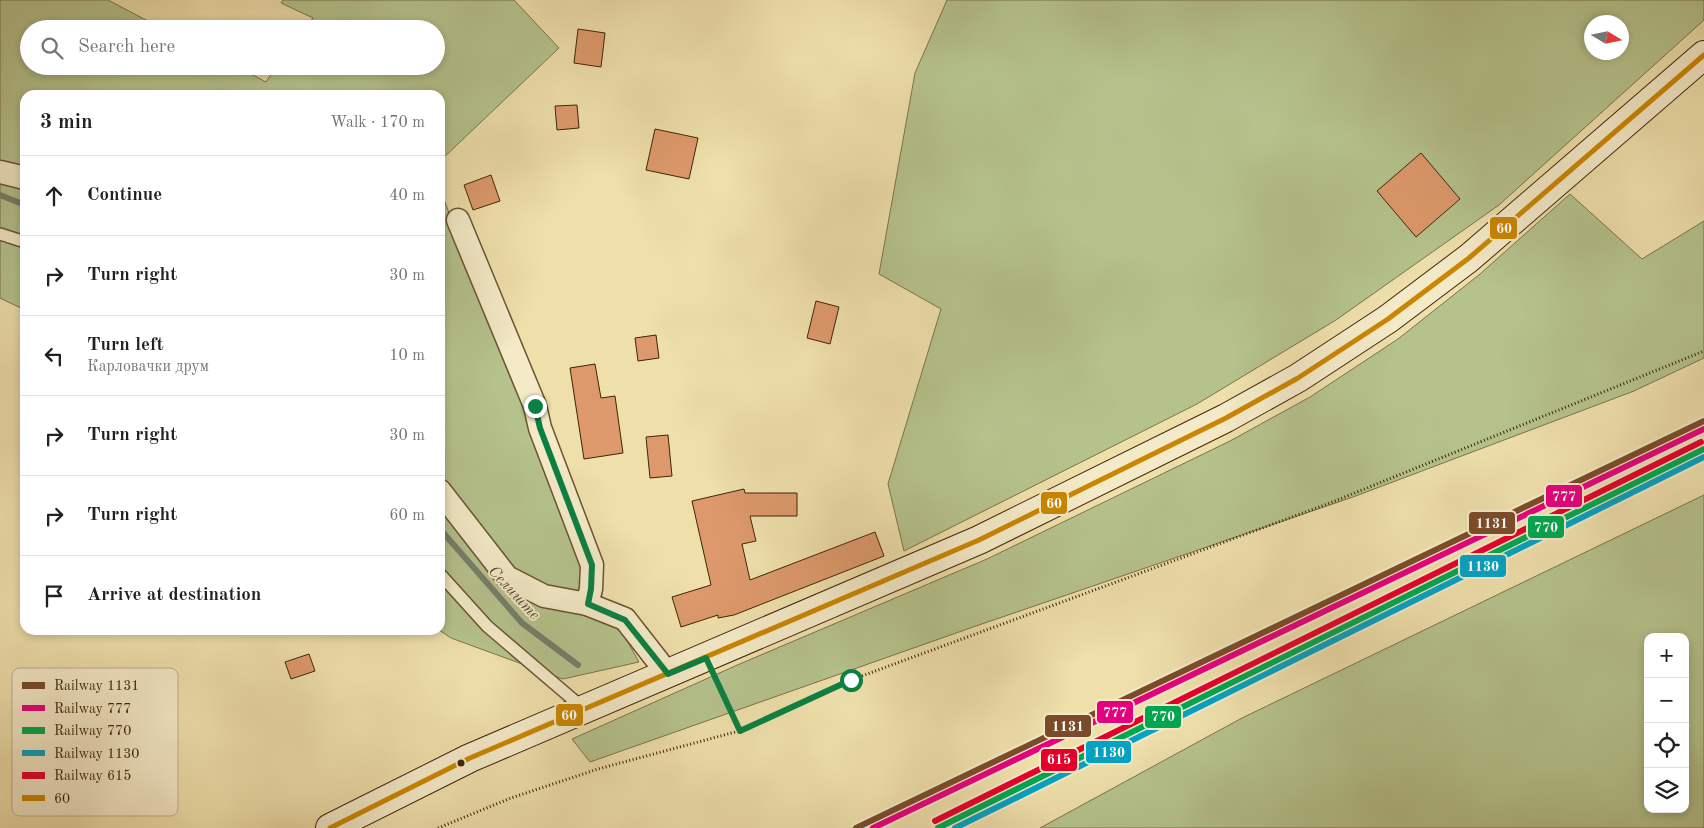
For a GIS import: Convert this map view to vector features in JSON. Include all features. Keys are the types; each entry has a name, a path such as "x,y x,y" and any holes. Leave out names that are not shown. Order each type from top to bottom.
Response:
{"main road":[{"path":"330,828 470,758 996,532 1226,418 1335,356 1469,258 1704,55"}],"street":[{"path":"0,172 20,177"},
{"path":"458,220 535,406 540,428 592,565 588,604"},
{"path":"445,497 507,577 544,596 588,604 625,620 668,674"}],"lane":[{"path":"0,234 20,240"},
{"path":"445,580 487,626 584,710"}],"path":[{"path":"438,828 511,798 598,769 740,731 851,680 1330,503 1704,351"},
{"path":"706,658 740,731"}],"green space":[{"path":"0,0 108,0 146,20 20,20 20,75 253,75 266,82 271,75 445,75 445,20 312,20 313,18 281,3 283,0 514,0 559,48 445,156 445,90 20,90 20,308 0,298"},
{"path":"947,0 1704,0 1704,20 1499,205 1336,320 1197,404 904,551 888,484 941,309 879,274 915,73"},
{"path":"1570,194 1642,259 1704,221 1704,358 1634,391 1353,497 976,626 590,762 572,739 735,666 987,559 1230,441 1310,397 1398,339 1480,274"},
{"path":"445,202 559,502 598,589 639,662 563,679 451,638 445,634"},
{"path":"1704,495 1704,828 1040,828 1242,718"}],"building":[{"path":"578,29 605,33 601,67 574,63"},
{"path":"577,105 579,128 557,130 555,106"},
{"path":"655,129 698,138 689,179 646,170"},
{"path":"1421,153 1460,199 1416,237 1377,191"},
{"path":"491,175 500,201 473,210 464,185"},
{"path":"816,301 839,307 830,344 807,338"},
{"path":"656,335 659,358 638,361 635,338"},
{"path":"595,364 601,398 615,396 623,453 584,459 570,368"},
{"path":"668,435 672,476 650,478 646,437"},
{"path":"744,489 745,493 797,493 797,516 750,516 756,541 742,544 750,580 875,532 884,556 734,615 718,618 718,615 681,627 672,597 711,585 692,501"},
{"path":"309,654 315,671 291,679 285,662"}],"waterway":[{"name":"Селиште","path":"0,195 20,203"},
{"name":"Селиште","path":"445,535 522,623 578,665"}],"rail line":[{"name":"1131","path":"856,828 1704,421"},
{"name":"777","path":"873,828 1704,429"},
{"name":"615","path":"935,821 1701,442"},
{"name":"770","path":"938,828 1704,449"},
{"name":"1130","path":"955,828 1704,457"}],"transit line":[{"name":"60","path":"330,828 470,758 979,540 1226,418 1298,378 1388,319 1469,258 1704,55"}],"route":[{"path":"535,406 540,428 592,565 588,604 625,620 668,674 706,658 740,731 851,680"}]}
